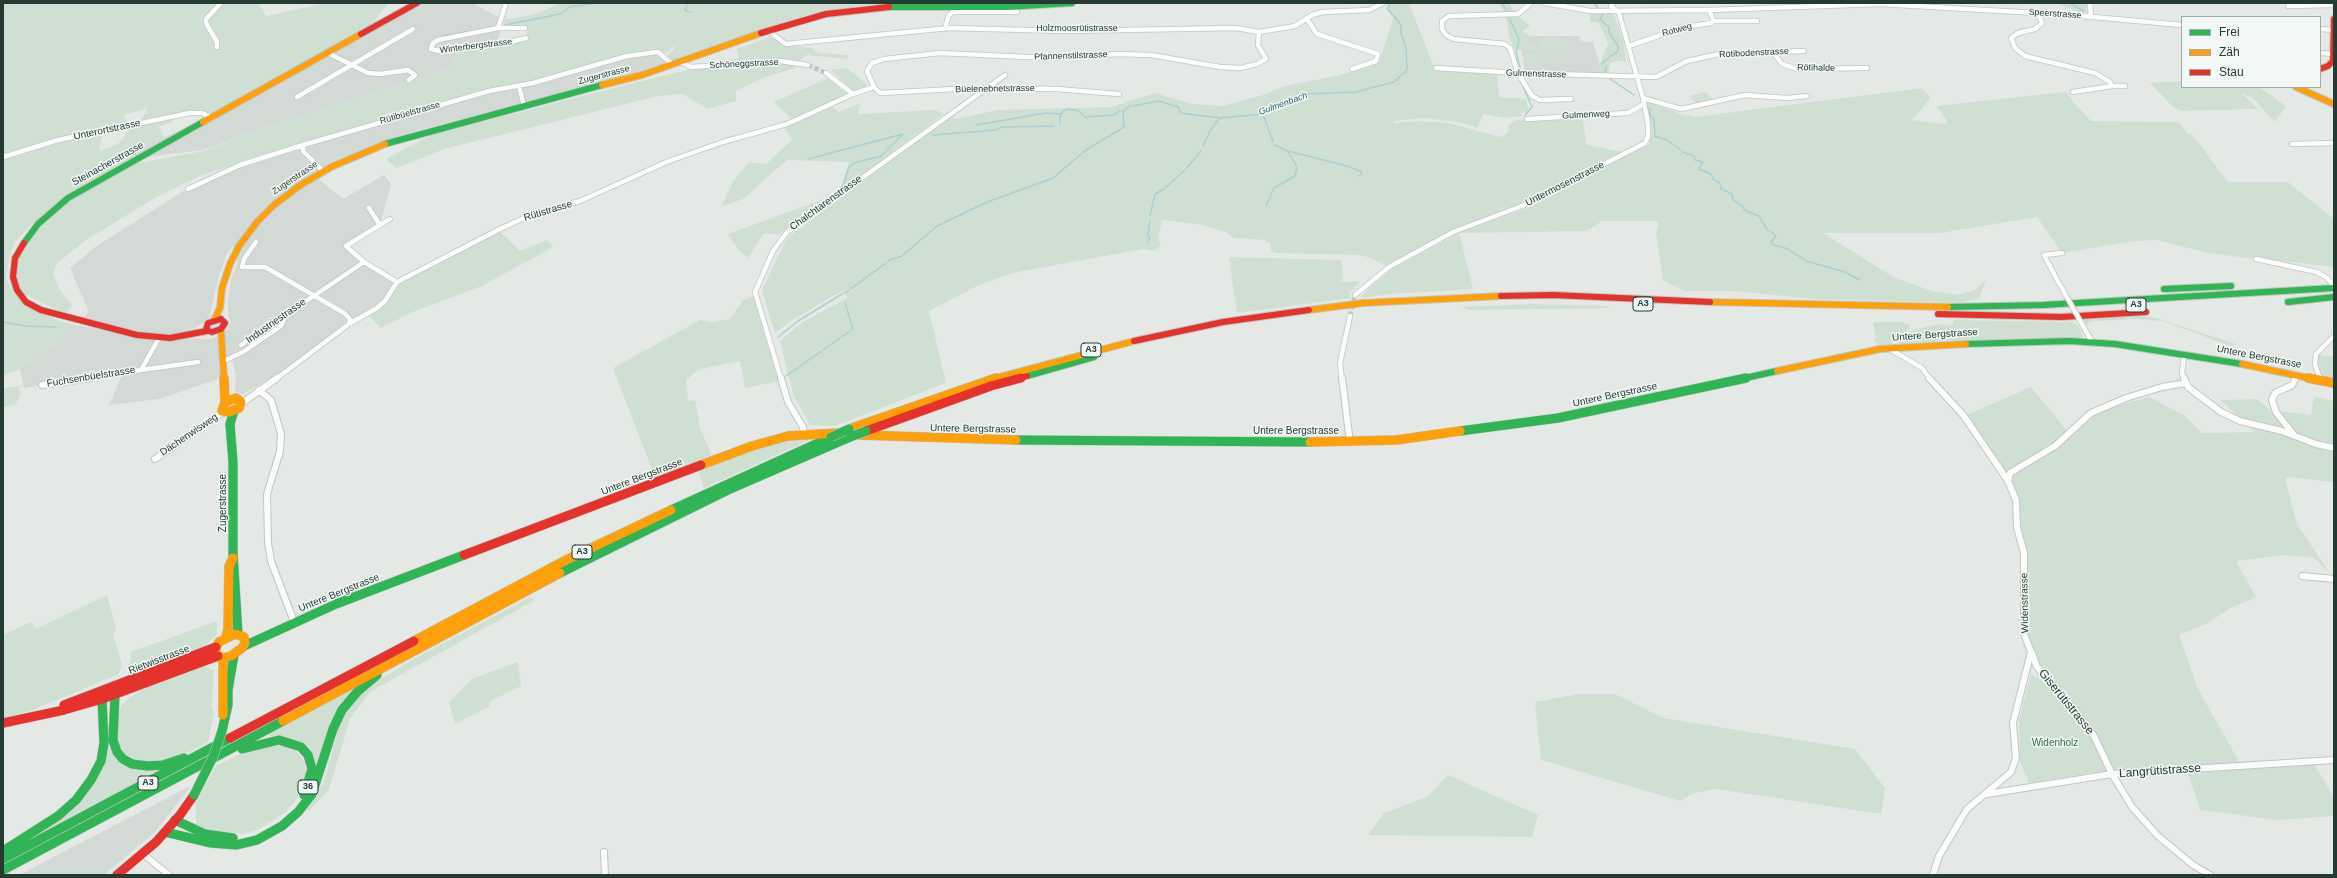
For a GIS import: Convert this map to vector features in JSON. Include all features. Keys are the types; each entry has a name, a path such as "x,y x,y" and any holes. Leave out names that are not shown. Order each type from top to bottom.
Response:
{"main road":[{"name":"Steinacherstrasse","path":"218,320 212,330 160,338 112,330 34,307 21,296 14,284 14,263 26,237 42,220 61,204 88,186 417,3"},
{"name":"Zugerstrasse","path":"218,320 227,271 244,238 274,205 323,171 362,152 394,141 674,63 768,31 812,18 856,10 1072,3"},
{"path":"2321,69 2331,64 2334,54 2334,19"},
{"path":"2298,88 2334,104"},
{"path":"2164,289 2176,287 2231,286 2332,287"},
{"name":"A3","path":"3,870 194,769 422,645 673,516 850,433 967,386 1089,351 1195,327 1334,306 1442,297 1553,295 1823,306 1945,308 2043,305 2332,287"},
{"path":"2288,302 2334,296"},
{"name":"A3","path":"3,859 621,533 728,482 831,437 866,431 964,395 1088,358 1220,329 1340,312 1439,304 1552,301 1816,312 1938,314 2050,311 2334,296"},
{"path":"1945,308 1980,300"},
{"path":"1938,314 2061,317 2146,312"},
{"path":"218,320 226,323 212,330 222,339 226,392 235,401"},
{"name":"Untere Bergstrasse","path":"242,639 282,627 752,446 804,434 829,433 967,440 1350,442 1418,438 1532,422 1888,348 1990,342 2092,342 2184,356 2214,358 2334,382"},
{"path":"235,401 228,412 222,406 235,401"},
{"name":"Zugerstrasse","path":"228,412 233,462 233,558 235,563 236,627 242,639"},
{"name":"Zugerstrasse","path":"226,637 228,629 229,566 233,558"},
{"path":"116,875 143,854 165,832 194,795 213,757 228,705 228,690 234,655 242,639 226,637 216,647 220,657 224,717"},
{"path":"165,832 211,843 236,845 262,838 282,826 298,812 312,794 320,774 334,726 348,702 367,683 422,645"},
{"name":"Rietwisstrasse","path":"3,722 64,710 102,699 111,692 216,647"},
{"name":"Rietwisstrasse","path":"49,712 220,657 234,655"},
{"path":"111,692 113,737 115,746 126,761 145,766 163,765 186,757 269,714 293,705"},
{"path":"3,851 58,816 80,795 91,780 101,762 104,743 102,699"},
{"name":"36","path":"175,820 198,832 217,837 233,838 256,834 275,824 295,807 307,788 312,769 310,759 304,750 291,742 278,740 250,746 194,769"}],"street":[{"path":"217,47 217,42 206,23 206,18 220,3"},
{"name":"Winterbergstrasse","path":"506,3 498,28 438,40 433,43 431,49 440,51 503,44 526,38"},
{"name":"Holzmoosrütistrasse","path":"768,31 774,38 786,44 801,44 945,29 1065,30 1236,28 1259,32 1289,28 1323,12 1369,10 1383,3"},
{"path":"1530,3 1528,7 1518,14 1446,17 1441,23 1442,31 1449,37 1496,41 1508,46 1518,73 1532,96 1540,100 1572,99"},
{"name":"Speerstrasse","path":"1545,3 1570,9 1590,11 1709,10 1849,3 1881,3 2038,13 2181,25"},
{"name":"Untermosenstrasse","path":"1355,295 1389,267 1453,232 1522,206 1642,146 1648,136 1644,104 1629,46 1617,11 1611,6 1612,3"},
{"path":"1742,8 1744,3"},
{"path":"2090,3 2091,17"},
{"path":"2288,6 2334,5"},
{"path":"1709,10 1714,21"},
{"path":"945,29 949,15 954,12 1017,12"},
{"path":"2038,13 2042,23 2035,29 2018,33 2012,38 2015,48 2025,56 2095,73 2110,82 2112,86"},
{"path":"1307,19 1317,34 1378,54 1376,61 1352,69"},
{"name":"Rotweg","path":"1629,46 1684,27 1708,24 1714,21 1757,21"},
{"path":"498,28 525,28"},
{"path":"297,97 353,66 413,29"},
{"path":"2321,29 2333,30"},
{"name":"Pfannenstilstrasse","path":"874,87 874,84 867,71 872,63 884,59 920,54 955,53 1050,58 1134,54 1174,58 1220,67 1241,68 1257,64 1266,59 1258,45 1259,32"},
{"name":"Rötihalde","path":"1772,51 1782,64 1798,69 1867,68"},
{"name":"Rötibodenstrasse","path":"1636,77 1656,78 1675,66 1702,57 1736,52 1804,51"},
{"name":"Rütibüelstrasse","path":"188,189 240,165 303,145 489,91 519,86 635,54 658,52 674,63"},
{"path":"328,53 353,66 374,74 408,70 415,75 409,80"},
{"path":"2321,53 2334,54"},
{"name":"Schöneggstrasse","path":"674,63 686,67 780,61 808,65"},
{"name":"Gulmenstrasse","path":"1436,68 1518,73 1636,77"},
{"path":"826,73 853,94"},
{"name":"Chalchtarenstrasse","path":"804,434 803,427 788,402 755,292 773,251 787,232 803,219 1005,75"},
{"path":"519,86 524,106"},
{"path":"2074,92 2112,86 2125,86"},
{"name":"Büelenebnetstrasse","path":"874,87 880,93 987,89 1056,89 1119,94"},
{"name":"Rütistrasse","path":"397,282 514,222 580,201 669,161 723,142 786,124 853,94 874,87"},
{"path":"1642,98 1681,109 1745,96 1787,98 1807,96"},
{"name":"Gulmenweg","path":"1527,119 1628,113 1644,104"},
{"name":"Unterortstrasse","path":"3,157 58,140 190,113 202,113 212,118"},
{"path":"2292,144 2334,143"},
{"path":"303,145 303,151 323,171"},
{"path":"369,208 380,225"},
{"path":"235,401 257,391 335,336 349,324 377,308 385,301 397,282 364,262 346,246 390,219"},
{"name":"Industriestrasse","path":"256,242 244,258 242,267 265,267 348,316 350,319 349,324"},
{"path":"2062,253 2044,255 2092,342"},
{"path":"2256,259 2317,272 2327,278 2332,287"},
{"path":"312,296 364,262"},
{"name":"Industriestrasse","path":"241,345 312,296"},
{"path":"224,361 243,352 281,326 287,313"},
{"path":"1350,316 1340,363 1350,442"},
{"path":"2320,380 2315,364 2316,354 2334,336"},
{"name":"Fuchsenbüelstrasse","path":"141,370 160,338"},
{"name":"Widenstrasse","path":"1888,348 1922,368 1938,390 1964,416 2008,481 2016,500 2017,528 2024,553 2024,634 2031,652"},
{"path":"2184,356 2182,374 2186,383 2203,400 2229,416 2294,435 2316,444 2334,448"},
{"name":"Fuchsenbüelstrasse","path":"42,385 198,362"},
{"path":"2294,435 2276,412 2272,400 2275,393 2292,385 2297,375"},
{"path":"2008,481 2010,473 2055,446 2091,413 2126,398 2162,387 2186,383"},
{"path":"257,391 271,400 281,434 280,451 267,494 268,543 271,561 294,622"},
{"name":"Dächenwisweg","path":"155,459 228,412"},
{"path":"2302,576 2334,579"},
{"path":"1933,875 1939,856 1967,810 1979,798 1987,794 2011,772 2016,758 2013,723 2031,652"},
{"name":"Giserütistrasse","path":"2031,652 2037,667 2073,708 2094,736 2112,774 2132,807 2158,836 2193,865 2210,875"},
{"name":"Langrütistrasse","path":"1987,794 2112,774 2334,760"},
{"path":"604,852 606,875"},
{"path":"143,854 169,875"}],"shaded area":[{"path":"420,3 472,3 504,20 495,47 457,52 454,67 255,131 203,150 140,158"},
{"path":"1525,36 1579,36 1581,42 1593,42 1602,73 1525,72 1521,48"},
{"path":"654,53 663,57 668,63 619,79 422,129 370,146 327,164 313,175 343,199 384,175 391,184 380,225 346,246 349,250 397,282 385,301 308,356 243,394 235,392 236,376 231,355 219,359 221,378 159,399 109,405 123,373 141,370 160,338 212,339 228,329 231,321 228,316 228,301 231,279 238,260 233,245 226,256 218,279 209,318 197,327 170,338 159,337 82,319 89,312 70,268 95,247 190,187 237,166 481,94 627,57"},
{"path":"79,326 159,338 141,369 24,388 20,369"},
{"path":"192,785 155,832 104,875 19,875"}],"green space":[{"path":"3,3 258,3 266,16 326,3 389,3 375,20 378,23 215,113 210,114 199,110 141,120 148,108 124,115 128,127 102,135 99,151 118,144 131,127 173,119 172,122 159,127 164,137 186,129 61,200 33,223 14,243 9,259 6,279 15,295 33,308 56,320 79,326 20,369 3,376"},
{"path":"560,3 906,4 857,6 795,19 676,61 671,61 667,56 676,47 673,47 667,53 656,51 632,53 609,58 523,84 486,89 227,167 200,176 155,198 86,240 56,265 53,274 60,290 72,306 65,314 20,292 15,267 31,235 66,204 104,180 138,163 203,151 255,131 454,67 457,52 495,47 526,39 528,28 503,27 504,20 536,14"},
{"path":"1388,3 1409,3 1435,70 1497,74 1499,97 1526,99 1529,111 1521,113 1522,116 1505,118 1483,114 1477,128 1463,123 1424,118 1394,121 1395,123 1416,121 1449,123 1500,137 1508,132 1509,124 1516,120 1582,115 1587,145 1628,153 1522,206 1453,232 1389,267 1368,257 1357,255 1274,253 1271,250 1270,243 1265,240 1235,238 1225,232 1202,225 1162,220 1158,238 1161,246 1153,251 1143,249 1012,273 977,286 929,311 946,383 835,426 810,425 793,394 780,341 803,322 849,297 840,292 792,320 775,333 762,290 787,238 950,117 956,119 998,110 1111,107 1155,93 1192,104 1224,106 1263,95 1285,86 1340,75 1379,63 1393,18 1386,9"},
{"path":"1499,3 1509,3 1517,16 1530,26 1522,31 1529,35 1528,45 1536,45 1536,50 1515,50 1510,38 1505,14"},
{"path":"2056,3 2086,3 2087,12 2079,12"},
{"path":"1590,14 1614,14 1623,40 1626,62 1618,61 1610,63 1608,74 1601,74 1599,67 1608,43 1599,23 1590,22"},
{"path":"771,37 784,46 812,48 818,53 847,55 848,59 806,55 792,69 763,78 736,91 736,101 707,109 683,94 658,96 444,149 397,168 386,159 431,135 633,83 739,58 736,49"},
{"path":"1538,38 1568,39 1569,49 1540,49"},
{"path":"1525,54 1541,55 1544,68 1528,68"},
{"path":"847,68 868,86 864,90 853,91 831,70"},
{"path":"828,78 847,94 792,119 774,102"},
{"path":"2181,81 2181,88 2260,88 2286,106 2275,122 2253,98 2242,94 2258,109 2181,111 2172,106 2150,83"},
{"path":"1922,88 1929,95 1930,99 1912,120 1945,124 1947,121 1936,106 2065,92 2091,121 2179,122 2188,134 2192,134 2228,182 2288,182 2334,219 2334,267 2256,258 2241,237 2256,259 2208,253 2157,240 2134,241 2062,253 2037,217 1940,233 1823,233 1895,278 1932,291 1957,295 1975,290 1986,280 1979,298 1959,303 1814,299 1734,291 1684,291 1663,280 1656,233 1659,221 1602,221 1587,231 1459,233 1528,208 1595,170 1650,144 1642,103 1649,102 1681,114 1695,117"},
{"path":"1706,92 1714,100 1697,104 1689,96"},
{"path":"860,103 858,114 935,110 944,114 841,190 849,162 787,160 743,199 721,207 734,180 749,162 766,164 792,140 785,128 832,107 839,112"},
{"path":"824,199 778,235 764,233 748,258 737,248 728,234"},
{"path":"498,230 520,251 547,240 553,247 482,286 415,311 381,328 369,316 397,282"},
{"path":"1459,233 1473,289 1391,294 1362,298 1364,293 1392,269"},
{"path":"1229,257 1341,260 1343,276 1341,282 1361,281 1349,293 1351,298 1237,313"},
{"path":"753,296 780,381 745,388 740,361 700,369 686,380 688,401 695,400 700,428 712,456 656,480 613,368 700,320 712,322 730,319 743,300"},
{"path":"1531,304 1610,306 1608,308 1469,310 1462,307"},
{"path":"2144,316 2156,318 2236,344 2230,346 2163,321 2138,319 2093,321 2089,322 2087,326 2082,318"},
{"path":"1953,320 2072,322 2079,326 2083,337 1968,340 1895,345 1912,330 1940,324 1952,326 1954,322"},
{"path":"1875,322 1901,322 1909,325 1910,328 1890,345 1881,346 1874,341 1876,337 1873,324"},
{"path":"2316,354 2334,357 2334,379 2319,376 2311,363"},
{"path":"20,386 18,391 22,391 15,405 3,407 3,388"},
{"name":"Widenholz","path":"2031,387 2069,433 2091,413 2149,397 2184,415 2202,433 2255,432 2220,400 2257,399 2270,410 2311,415 2314,397 2334,401 2334,482 2285,477 2297,524 2330,574 2314,558 2286,555 2236,561 2256,597 2231,608 2208,623 2179,635 2198,689 2241,765 2310,758 2334,797 2334,816 2278,820 2200,810 2187,770 2112,774 2110,770 2029,783 2020,761 2019,721 2031,674 2063,693 2031,652 2024,634 2024,566 2016,500 2008,481 1964,416"},
{"path":"814,438 704,488 698,471 750,451 793,439"},
{"path":"107,595 116,629 113,635 122,664 119,674 35,709 3,719 3,635 31,622 36,629"},
{"path":"530,597 535,600 370,692 350,719 329,789 309,811 306,808 323,784 341,721 359,695 369,686 419,656"},
{"path":"217,621 217,634 203,648 130,675 131,652"},
{"path":"518,662 521,686 489,702 489,707 455,724 449,702 472,679"},
{"path":"204,666 214,670 212,707 214,713 208,742 180,757 155,763 136,761 124,754 119,745 117,732 118,716 122,704 139,691"},
{"path":"360,684 317,774 311,754 268,735"},
{"path":"1579,694 1615,694 1663,718 1855,749 1885,788 1881,814 1717,789 1694,793 1680,801 1541,760 1535,702"},
{"path":"283,745 294,749 300,755 305,764 306,776 302,789 294,803 283,814 257,830 242,834 216,832 196,825 196,802 216,766 244,752 261,747"},
{"path":"111,746 112,751 162,770 24,842 58,820 106,748"},
{"path":"1448,775 1538,815 1532,837 1368,835 1384,813 1427,797"}],"waterway":[{"path":"505,25 560,14 570,7 597,3"},
{"path":"688,3 685,10 691,13"},
{"name":"Gulmenbach","path":"1263,114 1272,108 1307,94 1356,92 1394,82 1407,70 1406,47 1401,34 1401,25 1388,9 1390,3"},
{"path":"1502,3 1507,12"},
{"path":"1594,3 1599,9"},
{"path":"2069,3 2084,11"},
{"path":"1600,13 1603,14 1600,20 1609,27 1609,32 1618,46 1618,51 1602,63"},
{"path":"1509,18 1519,39 1517,49"},
{"path":"477,30 490,27"},
{"path":"443,36 465,32"},
{"path":"1516,51 1521,72"},
{"path":"1605,73 1606,67"},
{"path":"1610,79 1634,95"},
{"path":"1522,84 1532,107 1525,115"},
{"name":"Gulmenbach","path":"1133,106 1159,101 1178,107 1181,113 1220,118"},
{"path":"845,293 890,260 902,256 937,226 987,202 1053,178 1086,150 1124,127 1123,111 1131,105"},
{"path":"1646,107 1650,109 1650,115 1654,119 1655,136 1667,140 1685,153 1694,156 1695,160 1703,162 1699,169 1711,174 1713,179 1720,183 1721,189 1732,194 1733,200 1744,207 1744,210 1759,216 1766,228 1776,236 1771,242 1772,244 1788,249 1806,261 1845,272 1860,280"},
{"path":"1060,123 1060,116 1063,111 1069,109 1079,111 1085,117 1114,115 1120,111"},
{"path":"976,125 1046,113 1061,114"},
{"name":"Gulmenbach","path":"1220,118 1263,114"},
{"path":"1263,114 1273,142"},
{"path":"1203,146 1211,129 1220,118"},
{"path":"933,135 996,130 1002,127 1054,126"},
{"path":"808,159 903,134 881,156 854,163 849,167 842,188"},
{"path":"1274,145 1288,151"},
{"path":"1150,216 1155,194 1164,189 1186,169 1201,151"},
{"path":"1266,206 1274,188 1295,176 1297,167 1288,151"},
{"path":"1288,151 1347,166 1362,172 1359,176"},
{"path":"1147,243 1150,237 1148,235 1150,221"},
{"path":"778,337 798,321 842,294"},
{"path":"786,376 853,329 845,303"},
{"path":"3,322 25,326 56,327"}],"tunnel":[{"path":"808,65 826,73"},
{"path":"1350,316 1355,295"}],"traffic: fast":[{"path":"889,7 1007,7 1072,3"},
{"path":"385,144 409,136 602,85"},
{"path":"24,243 38,224 68,198 203,122"},
{"path":"2164,289 2231,286"},
{"path":"1948,307 2043,305 2334,288"},
{"path":"2288,302 2334,297"},
{"path":"1966,344 2070,341 2115,344 2242,364"},
{"path":"1027,376 1094,357"},
{"path":"1460,431 1558,418 1777,371"},
{"path":"234,411 230,424 233,462 233,553 238,634"},
{"path":"831,437 849,429"},
{"path":"850,437 866,431"},
{"path":"671,510 831,437"},
{"path":"560,573 730,489 850,437"},
{"path":"1016,440 1310,442"},
{"path":"244,646 336,604 464,555"},
{"path":"222,731 228,705 228,690 234,655"},
{"path":"165,832 211,843 236,845 257,840 282,826 298,812 312,794 333,729 342,710 358,691 377,675"},
{"path":"115,695 113,740 117,752 123,759 132,764 148,766 163,765 184,758"},
{"path":"3,851 58,816 76,800 91,780 101,761 104,743 102,699"},
{"path":"3,870 283,721"},
{"path":"194,795 213,757 222,731"},
{"path":"3,859 230,738"},
{"path":"242,749 279,740 301,747 308,755 312,769 304,795"},
{"path":"175,820 205,834 233,838"}],"traffic: slow":[{"path":"602,85 642,75 761,33"},
{"path":"203,122 361,34"},
{"path":"2298,88 2334,104"},
{"path":"214,320 220,308 222,288 230,264 239,246 257,222 274,205 299,186 331,167 385,144"},
{"path":"1309,310 1363,303 1501,296"},
{"path":"1710,302 1948,307"},
{"path":"221,329 225,402"},
{"path":"849,429 987,380 1134,341"},
{"path":"1777,371 1880,349 1966,344"},
{"path":"2242,364 2334,383"},
{"path":"236,398 241,402 239,408 229,412 222,411 225,402 236,398"},
{"path":"1310,442 1396,440 1460,431"},
{"path":"701,465 752,446 788,436 838,433"},
{"path":"860,435 1016,440"},
{"path":"414,641 568,559 671,510"},
{"path":"226,637 228,629 229,566 233,558"},
{"path":"283,721 560,573"},
{"path":"235,634 244,637 245,643 242,648 231,656 223,658 218,656 215,649 219,642 235,634"},
{"path":"223,658 223,715"}],"traffic: jam":[{"path":"361,34 417,3"},
{"path":"761,33 826,14 889,7"},
{"path":"2321,69 2328,66 2333,61 2334,19"},
{"path":"24,243 15,258 13,277 17,290 26,302 41,310 137,335 170,338 207,331"},
{"path":"1501,296 1553,295 1710,302"},
{"path":"1134,341 1223,322 1309,310"},
{"path":"1938,314 2061,317 2146,312"},
{"path":"221,319 225,323 221,329 212,332 206,330 208,323 221,319"},
{"path":"866,431 991,386 1027,376"},
{"path":"464,555 701,465"},
{"path":"230,738 414,641"},
{"path":"64,705 216,647"},
{"path":"3,723 64,710 102,699 218,656"},
{"path":"117,875 156,842 180,815 194,795"}]}
